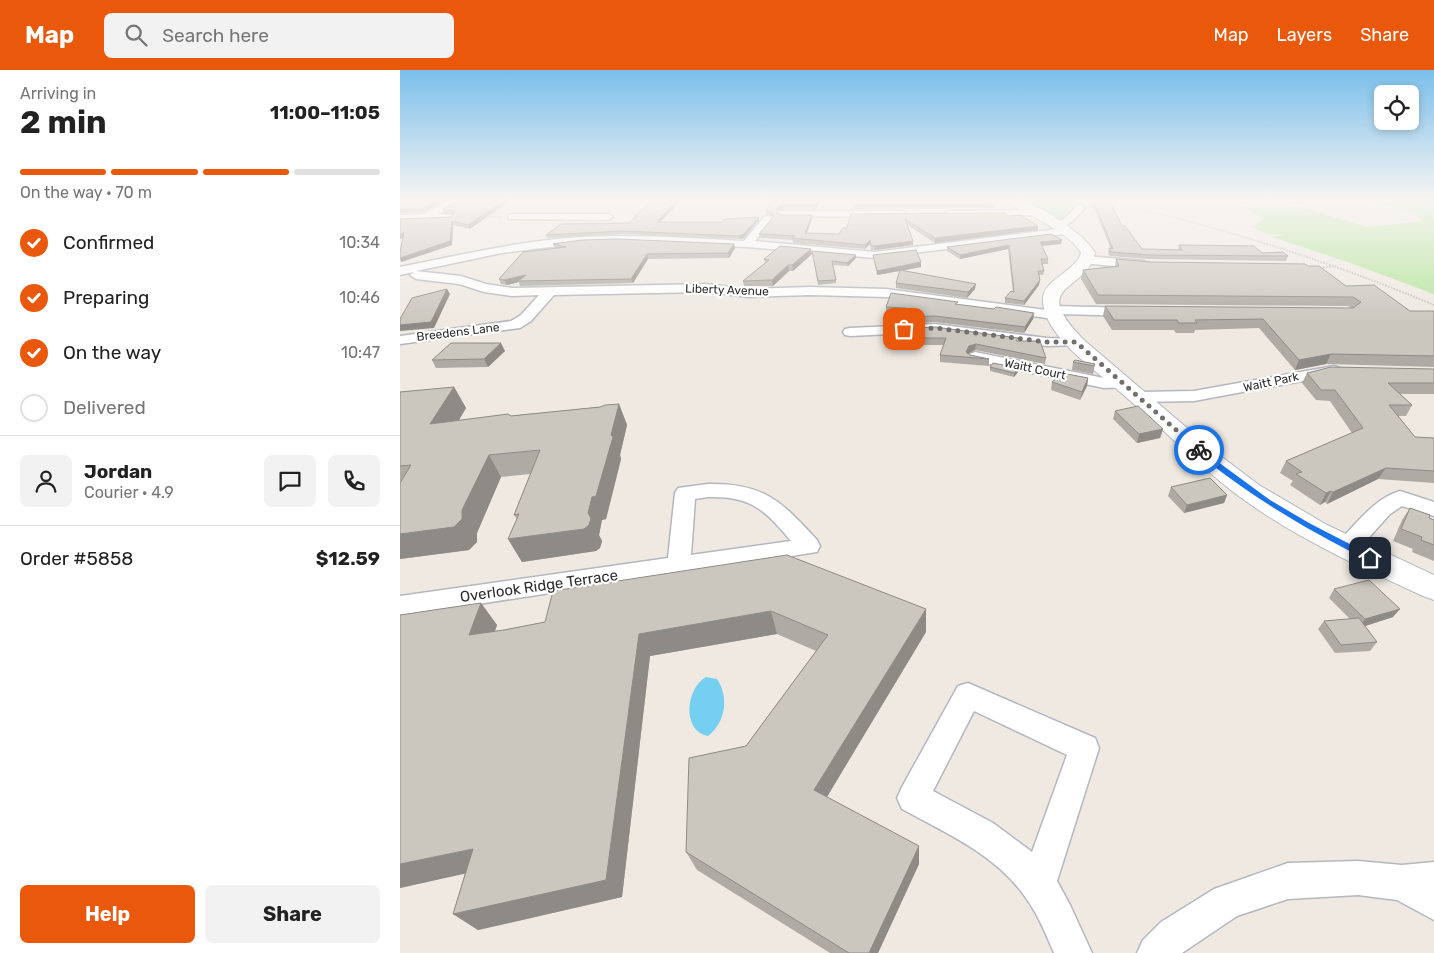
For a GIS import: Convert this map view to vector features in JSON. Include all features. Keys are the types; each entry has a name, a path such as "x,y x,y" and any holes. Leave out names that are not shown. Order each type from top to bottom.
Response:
{"main road":[{"path":"1080,241 1086,247 1088,255 1086,260 1056,288 1052,296 1054,313 1065,330 1076,342 1207,457 1245,487 1285,513 1348,547 1434,588"}],"street":[{"path":"488,241 502,250"},
{"path":"400,272 502,250 572,241"},
{"path":"675,241 747,244 876,255 970,241"},
{"path":"1086,260 1157,265"},
{"name":"Liberty Avenue","path":"400,272 461,280 484,288 512,292 672,288 706,288 749,293 810,290 886,293 1054,313 1144,312"},
{"name":"Breedens Lane","path":"400,340 515,325 526,318 549,292"},
{"path":"850,332 935,328 1047,342 1076,342"},
{"name":"Waitt Court","path":"975,357 1132,390"},
{"name":"Waitt Park","path":"1132,390 1194,396 1326,371 1346,371"},
{"name":"Overlook Ridge Terrace","path":"400,606 810,546 786,518 762,499 739,490 714,489 686,493 679,565"},
{"path":"1348,547 1383,509 1400,498 1434,509"},
{"path":"1038,884 1084,748 968,695 913,798 979,834 1011,855 1038,884 1060,923 1073,953"},
{"path":"1156,953 1174,935 1227,902 1288,881 1358,878 1418,882 1434,902"}],"path":[{"path":"1261,241 1337,266 1434,305"},
{"path":"1312,267 1337,266"}],"green space":[{"path":"1285,241 1434,241 1434,294"}],"water":[{"path":"706,677 717,679 721,686 724,701 724,709 719,724 708,736 699,732 693,726 689,709 694,690 699,682"}],"building":[{"path":"402,241 449,241 400,258"},
{"path":"573,241 669,241 734,244 728,253 647,254 631,279 518,281 526,275 504,280 499,279 523,252 566,247 553,244"},
{"path":"825,241 869,241 865,245"},
{"path":"870,241 911,241 875,246 871,246"},
{"path":"993,241 1049,241 1040,242 1048,259 1041,259 1044,271 1038,271 1040,280 1024,301 1005,298 1011,291 1014,292 1009,245 960,255 947,247"},
{"path":"1110,241 1136,241 1142,249 1182,250 1179,245 1254,246 1262,253 1283,252 1288,256 1150,255 1111,252 1109,248 1113,249"},
{"path":"780,246 811,249 792,265 788,265 772,280 743,281 769,260 764,259"},
{"path":"916,250 921,262 877,271 873,255"},
{"path":"812,251 856,255 847,263 832,261 836,280 818,281"},
{"path":"1116,259 1151,262 1305,264 1308,266 1319,266 1346,286 1374,285 1410,311 1434,311 1434,356 1331,354 1299,360 1263,319 1195,320 1197,323 1179,323 1177,320 1114,320 1105,306 1353,308 1361,302 1353,297 1098,295 1083,270 1119,266"},
{"path":"900,270 976,284 968,292 896,283"},
{"path":"447,289 431,322 400,325 400,319 412,298"},
{"path":"891,293 958,302 955,304 994,309 996,307 1034,313 1025,327 935,316 905,317 906,308 886,307"},
{"path":"935,327 1018,338 1016,341 1040,341 1046,358 976,344 969,346 966,352 970,355 989,359 940,355 946,338 904,338 905,329"},
{"path":"451,343 501,343 484,359 432,360"},
{"path":"1075,360 1095,364 1094,366 1073,362"},
{"path":"993,363 1018,368 1014,373 990,367"},
{"path":"1331,367 1434,369 1434,383 1388,383 1412,405 1389,405 1415,437 1434,438 1434,471 1386,468 1333,492 1326,493 1296,474 1302,472 1286,461 1363,428 1335,390 1321,390 1307,373"},
{"path":"1062,373 1088,378 1082,392 1052,382"},
{"path":"454,387 430,424 508,414 511,416 619,404 611,435 613,437 596,496 592,497 588,513 591,518 589,525 584,529 508,539 519,514 514,515 540,450 489,455 462,510 462,519 454,527 400,534 400,483 411,465 400,466 400,392"},
{"path":"1138,406 1163,429 1139,434 1115,411"},
{"path":"1210,478 1227,495 1187,505 1171,487"},
{"path":"1410,508 1430,515 1429,518 1434,520 1434,545 1421,540 1422,537 1401,529"},
{"path":"787,555 926,609 814,790 919,846 869,953 849,953 686,852 689,758 746,746 828,635 771,611 639,634 606,880 453,914 473,849 400,864 400,615 481,603 469,635 504,630 545,622 553,591"},
{"path":"1369,580 1400,609 1365,619 1334,589"},
{"path":"1359,618 1377,642 1341,645 1324,621"}],"way so far":[{"path":"904,329 950,329 1047,342 1076,342 1199,450"}],"route":[{"path":"1199,450 1225,472 1267,502 1306,525 1370,558"}]}
